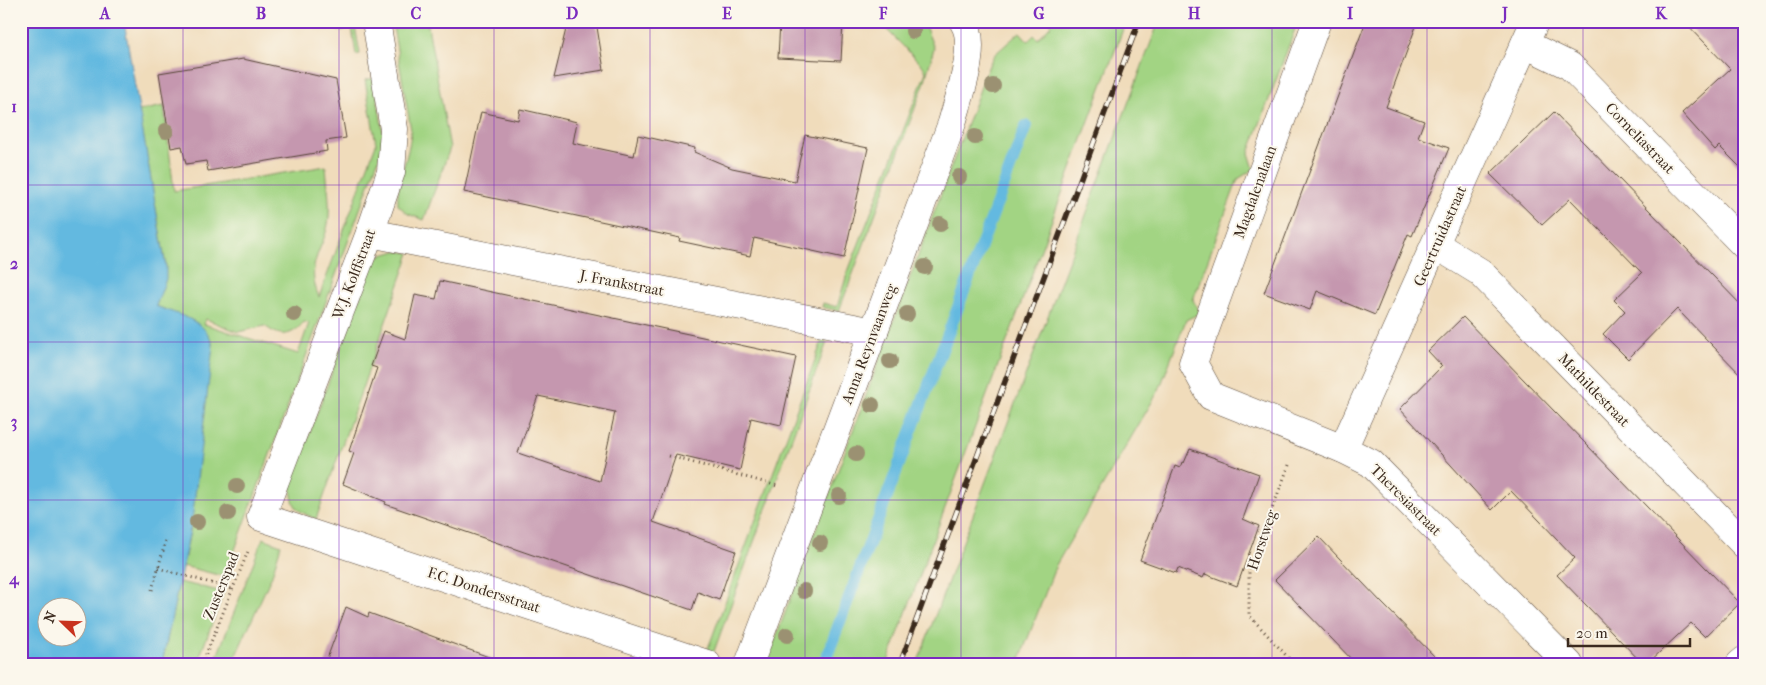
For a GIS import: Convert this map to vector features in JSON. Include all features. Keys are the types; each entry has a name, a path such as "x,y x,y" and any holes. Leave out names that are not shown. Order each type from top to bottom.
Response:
{"street":[{"name":"W.J. Kolffstraat","path":"261,517 370,233 391,172 394,129 376,21"},
{"name":"Magdalenalaan","path":"1193,363 1317,21"},
{"name":"Anna Reynvaanweg","path":"749,664 952,123 968,63 974,24"},
{"name":"Geertruidastraat","path":"1343,449 1530,32"},
{"name":"Corneliastraat","path":"1530,32 1570,66 1745,246"},
{"name":"J. Frankstraat","path":"370,233 874,332"},
{"name":"Mathildestraat","path":"1436,245 1480,272 1745,545"},
{"name":"Theresiastraat","path":"1193,363 1211,396 1343,449 1371,463 1569,664"},
{"name":"F.C. Dondersstraat","path":"261,517 707,664"},
{"path":"1740,664 1745,660"}],"path":[{"name":"Horstweg","path":"1294,664 1249,615 1249,569 1303,433"},
{"path":"668,456 812,497"},
{"name":"Zusterspad","path":"202,664 261,517"},
{"path":"152,590 166,540"},
{"path":"158,568 232,589"}],"green space":[{"path":"336,21 354,21 360,54 356,55 352,28 338,31"},
{"path":"392,21 427,21 450,148 424,220 408,214 398,205 399,185 411,130"},
{"path":"878,21 923,21 934,48 924,84 839,311 822,307 823,303 837,307 847,274 926,72 923,66"},
{"path":"1047,21 1126,21 887,664 766,664 989,65 994,55 1020,32 1028,41 1034,35 1038,39 1051,25"},
{"path":"1159,21 1298,21 1249,153 1254,169 1238,179 1193,300 1200,313 1186,320 1159,390 1056,565 1018,664 917,664"},
{"path":"374,78 383,132 381,152 229,566 225,575 222,576 183,566 192,521 197,323 156,306 166,267 139,111 164,106 174,191 326,166 329,216 317,255 314,274 319,297 376,144 365,80","holes":["206,319 238,332 265,326 276,333 285,334 295,331 304,322 309,323 298,354 204,324"]},
{"path":"396,251 410,253 316,519 303,513 296,507 292,498 291,484 370,269 379,256"},
{"path":"822,341 827,342 713,654 707,651"},
{"path":"263,538 281,545 272,575 232,664 214,664"},
{"path":"179,582 224,592 197,664 162,664"}],"water":[{"path":"21,21 124,21 166,267 166,279 156,306 199,324 210,337 213,346 192,521 162,664 21,664"}],"building":[{"path":"568,21 596,21 604,70 554,78"},
{"path":"780,21 843,21 841,61 778,58"},
{"path":"1366,21 1418,21 1386,107 1424,121 1418,137 1449,148 1412,236 1408,234 1375,315 1317,291 1310,310 1264,293"},
{"path":"1684,21 1745,21 1745,172 1719,146 1715,150 1682,113 1730,69"},
{"path":"243,59 336,80 346,138 326,141 327,151 208,171 206,161 186,164 182,146 171,148 159,73"},
{"path":"520,109 577,122 573,143 634,156 638,135 695,148 694,152 732,168 795,181 805,135 868,148 844,258 754,238 750,256 679,241 680,238 464,192 481,112 518,120"},
{"path":"1554,112 1745,309 1745,379 1677,309 1628,359 1603,334 1625,311 1614,300 1642,273 1570,199 1542,225 1490,174"},
{"path":"440,281 796,357 781,425 751,418 740,470 676,455 653,522 736,551 719,600 698,592 692,610 385,504 386,502 343,484 354,453 349,451 377,368 371,366 384,331 405,339 415,295 436,299","holes":["538,396 615,412 600,481 518,453"]},
{"path":"1463,317 1740,603 1705,637 1691,623 1647,664 1643,664 1557,575 1575,558 1539,520 1511,491 1492,510 1400,409 1442,366 1428,351"},
{"path":"1190,449 1259,474 1243,519 1259,526 1237,586 1205,574 1203,578 1178,568 1176,573 1140,560 1175,466 1180,468"},
{"path":"1319,537 1442,664 1356,664 1275,580"},
{"path":"346,607 368,617 369,613 497,660 496,664 325,664"}],"waterway":[{"path":"824,664 1026,126"}],"railway":[{"path":"900,664 1139,21"}]}
